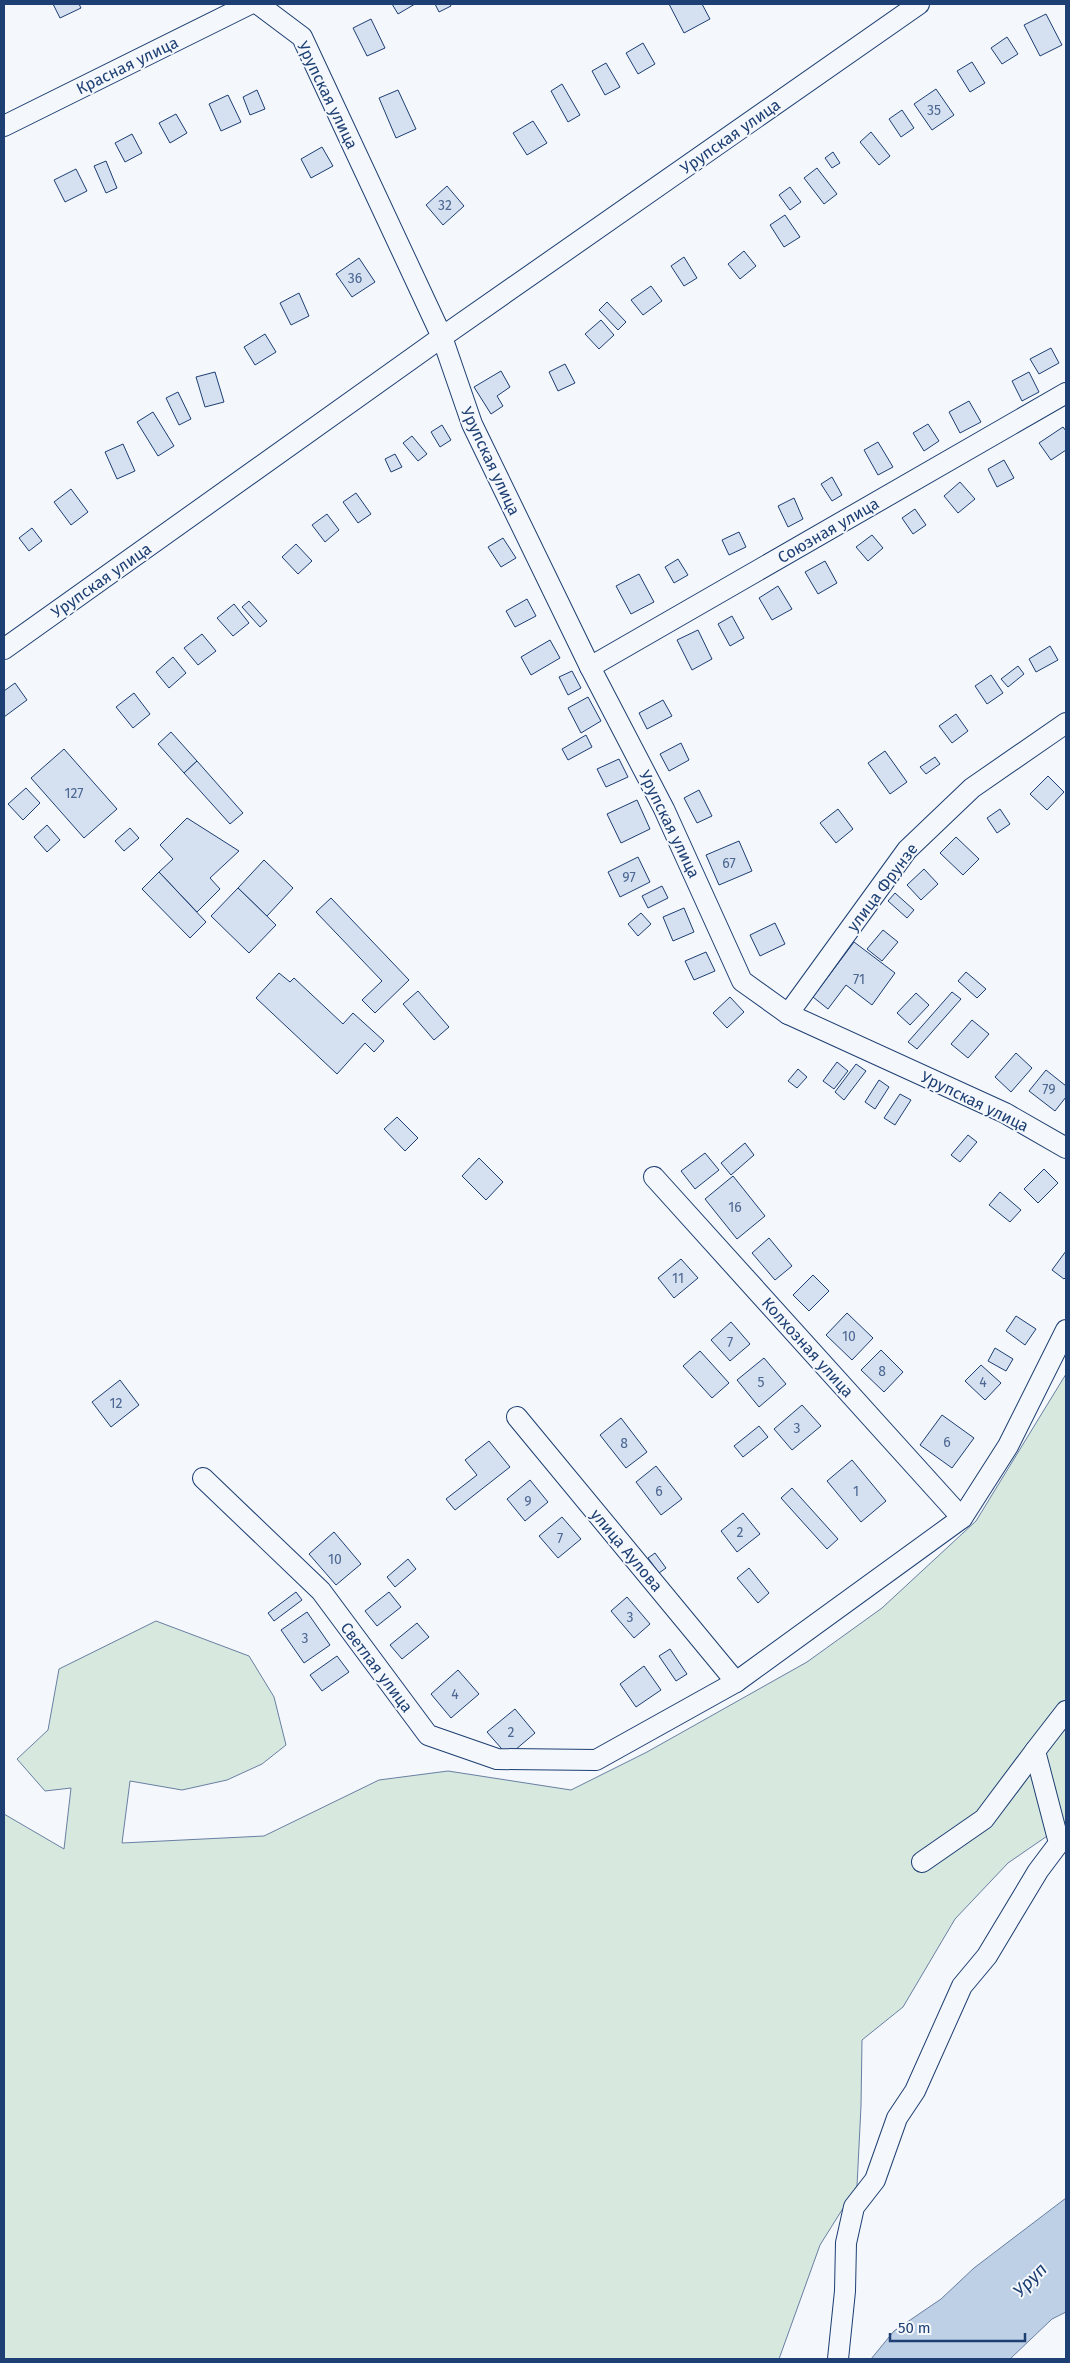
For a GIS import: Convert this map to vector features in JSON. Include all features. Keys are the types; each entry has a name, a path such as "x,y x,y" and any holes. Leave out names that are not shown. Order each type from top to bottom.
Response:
{"street":[{"name":"Красная улица","path":"4,126 250,4"},
{"name":"Урупская улица","path":"258,4 302,37 442,337 472,424 590,667 664,809 742,981 788,1014 1005,1113 1066,1148"},
{"name":"Урупская улица","path":"4,649 442,337 919,4"},
{"name":"Союзная улица","path":"590,667 1066,393"},
{"name":"улица Фрунзе","path":"788,1014 907,850 972,788 1066,723"},
{"name":"Колхозная улица","path":"654,1177 962,1518"},
{"path":"736,1682 962,1518 1008,1446 1066,1330"},
{"name":"улица Аулова","path":"518,1417 736,1682"},
{"name":"Светлая улица","path":"203,1478 321,1591 428,1735 498,1759 596,1760 736,1682"},
{"path":"922,1862 984,1820 1066,1711"},
{"path":"838,2359 845,2291 846,2243 854,2207 875,2180 897,2118 915,2091 962,1986 988,1956 1038,1871 1059,1843 1035,1751"}],"shaded area":[{"path":"1066,1374 1066,1823 1008,1863 955,1919 903,2007 862,2040 857,2186 820,2245 779,2359 4,2359 4,1814 64,1849 71,1788 45,1791 17,1759 48,1730 59,1669 156,1621 249,1656 274,1697 286,1745 262,1764 227,1780 182,1790 130,1781 122,1843 264,1836 379,1780 448,1771 571,1790 647,1752 807,1662 882,1608 976,1521"}],"water":[{"name":"Уруп","path":"1066,2198 1066,2312 1052,2319 1010,2359 871,2359 894,2331 941,2299 974,2268"}],"building":[{"path":"53,4 79,4 81,8 60,18"},
{"path":"392,4 415,4 398,14"},
{"path":"435,4 450,4 451,6 439,12"},
{"path":"669,4 702,4 710,19 684,33"},
{"path":"1046,14 1062,45 1040,56 1024,25"},
{"path":"371,19 385,48 367,56 353,28"},
{"path":"1007,37 1018,54 1002,64 991,48"},
{"path":"643,43 655,64 638,74 626,53"},
{"path":"972,62 985,83 970,92 957,71"},
{"path":"606,63 620,87 605,95 592,71"},
{"path":"562,84 580,115 568,122 551,91"},
{"path":"936,89 954,115 932,130 914,104"},
{"path":"257,90 265,109 250,115 243,97"},
{"path":"398,90 416,129 396,138 379,98"},
{"path":"228,95 241,122 221,131 209,104"},
{"path":"902,110 914,128 901,137 889,119"},
{"path":"176,114 187,133 170,143 159,123"},
{"path":"533,121 547,143 527,155 513,133"},
{"path":"871,132 890,156 879,165 860,142"},
{"path":"132,134 142,153 125,162 115,143"},
{"path":"322,147 333,166 311,178 301,159"},
{"path":"833,152 840,163 832,168 825,158"},
{"path":"106,161 117,188 106,193 94,166"},
{"path":"817,168 837,194 824,204 804,178"},
{"path":"76,169 87,191 65,202 54,180"},
{"path":"447,186 464,206 443,225 426,205"},
{"path":"790,187 801,202 790,210 779,195"},
{"path":"785,215 800,237 784,247 770,225"},
{"path":"744,251 756,266 740,279 728,264"},
{"path":"684,257 697,278 684,286 671,266"},
{"path":"359,258 375,282 352,297 336,274"},
{"path":"651,286 662,301 643,315 631,300"},
{"path":"299,293 309,316 291,325 280,303"},
{"path":"607,302 626,322 618,330 599,310"},
{"path":"601,320 614,335 599,349 585,334"},
{"path":"265,334 276,352 255,365 244,347"},
{"path":"1051,348 1059,363 1039,374 1030,359"},
{"path":"565,364 575,383 558,391 549,372"},
{"path":"501,371 510,387 497,396 503,406 491,414 474,387"},
{"path":"215,372 224,402 205,407 196,377"},
{"path":"1029,372 1039,392 1022,401 1012,381"},
{"path":"178,392 191,419 179,425 166,398"},
{"path":"969,401 981,422 960,433 949,412"},
{"path":"153,412 174,446 158,456 137,422"},
{"path":"928,424 939,441 924,451 913,433"},
{"path":"442,425 451,440 440,447 431,432"},
{"path":"1063,427 1066,431 1066,450 1051,460 1039,443"},
{"path":"412,436 427,454 418,461 403,443"},
{"path":"878,442 893,467 878,475 864,450"},
{"path":"123,444 135,471 117,479 105,452"},
{"path":"395,454 402,467 391,472 385,459"},
{"path":"1004,460 1014,478 997,487 988,469"},
{"path":"832,477 842,495 832,501 821,484"},
{"path":"960,482 975,499 958,513 944,496"},
{"path":"71,489 88,512 71,525 54,502"},
{"path":"356,493 371,514 358,523 343,502"},
{"path":"794,498 803,519 788,527 778,506"},
{"path":"915,509 926,525 913,534 902,518"},
{"path":"327,514 339,530 325,542 312,525"},
{"path":"32,528 42,541 29,551 19,538"},
{"path":"739,532 746,547 729,555 722,540"},
{"path":"872,535 883,548 868,561 856,547"},
{"path":"503,538 516,558 501,567 488,547"},
{"path":"296,544 312,561 298,574 282,557"},
{"path":"678,559 688,575 674,583 665,567"},
{"path":"825,561 837,583 818,594 805,572"},
{"path":"639,574 654,602 631,614 616,586"},
{"path":"778,586 792,609 772,620 759,598"},
{"path":"527,599 536,616 515,627 506,611"},
{"path":"249,601 267,621 260,627 242,607"},
{"path":"234,604 249,623 233,636 217,618"},
{"path":"732,616 744,638 730,646 718,624"},
{"path":"698,630 712,659 692,670 677,640"},
{"path":"202,634 216,651 198,665 184,648"},
{"path":"550,640 560,658 531,675 521,657"},
{"path":"1050,646 1058,660 1036,672 1029,659"},
{"path":"173,657 186,673 169,688 156,672"},
{"path":"1018,666 1024,674 1008,687 1001,679"},
{"path":"572,671 581,688 568,695 559,677"},
{"path":"991,675 1003,693 987,704 975,686"},
{"path":"15,683 27,700 4,717 4,691"},
{"path":"134,693 150,714 133,728 116,707"},
{"path":"588,697 601,721 581,733 568,708"},
{"path":"663,700 672,716 647,729 639,713"},
{"path":"956,714 968,731 952,743 939,726"},
{"path":"171,732 197,761 184,773 158,744"},
{"path":"586,735 592,747 568,760 562,749"},
{"path":"681,743 689,760 669,771 660,754"},
{"path":"64,749 117,809 84,838 31,778"},
{"path":"885,751 907,782 890,794 868,763"},
{"path":"935,757 940,764 926,774 920,767"},
{"path":"619,759 628,777 606,787 597,769"},
{"path":"197,761 243,813 230,824 184,773"},
{"path":"1048,776 1064,792 1047,810 1030,794"},
{"path":"26,788 40,803 23,820 8,804"},
{"path":"699,790 712,816 697,823 684,798"},
{"path":"637,800 650,829 621,843 607,814"},
{"path":"838,809 853,829 836,843 820,823"},
{"path":"1000,809 1010,824 997,833 987,818"},
{"path":"187,818 239,851 210,878 220,889 197,912 159,872 173,859 160,845"},
{"path":"47,825 60,840 47,852 34,837"},
{"path":"130,828 139,838 124,851 115,841"},
{"path":"956,837 979,859 963,875 940,853"},
{"path":"739,841 752,871 719,885 706,855"},
{"path":"638,857 650,882 620,897 608,872"},
{"path":"264,860 293,888 267,916 238,888"},
{"path":"924,869 938,884 921,900 907,885"},
{"path":"159,872 206,922 190,938 142,889"},
{"path":"662,886 668,898 648,908 642,896"},
{"path":"238,888 276,925 249,953 211,916"},
{"path":"895,893 914,910 907,918 888,901"},
{"path":"331,898 409,980 375,1013 362,1000 382,981 316,912"},
{"path":"684,908 694,932 673,941 663,917"},
{"path":"641,913 651,924 638,936 628,924"},
{"path":"775,923 785,944 760,956 750,935"},
{"path":"883,930 898,942 882,961 867,949"},
{"path":"854,942 895,973 872,1005 846,985 828,1009 813,997"},
{"path":"706,952 715,971 694,980 685,961"},
{"path":"966,972 986,989 977,998 958,981"},
{"path":"279,973 290,982 294,978 343,1024 353,1013 384,1041 374,1052 365,1043 337,1074 256,998"},
{"path":"418,991 449,1027 434,1040 403,1004"},
{"path":"952,992 961,999 917,1049 908,1042"},
{"path":"916,993 929,1005 910,1025 897,1013"},
{"path":"730,997 744,1012 727,1028 713,1013"},
{"path":"972,1020 989,1034 968,1058 951,1044"},
{"path":"1016,1053 1032,1068 1011,1092 995,1077"},
{"path":"837,1062 848,1071 834,1089 823,1081"},
{"path":"856,1064 866,1071 844,1100 835,1092"},
{"path":"798,1069 807,1077 797,1088 788,1081"},
{"path":"1046,1070 1066,1086 1066,1097 1055,1111 1029,1091"},
{"path":"879,1080 889,1087 875,1109 865,1102"},
{"path":"900,1094 911,1100 895,1125 884,1118"},
{"path":"397,1117 418,1138 405,1151 384,1129"},
{"path":"968,1135 977,1142 960,1162 951,1155"},
{"path":"745,1143 754,1155 731,1175 721,1163"},
{"path":"705,1153 719,1170 695,1189 681,1171"},
{"path":"479,1158 503,1182 486,1200 462,1176"},
{"path":"1044,1169 1058,1183 1038,1203 1024,1189"},
{"path":"733,1176 765,1216 737,1239 705,1199"},
{"path":"1000,1192 1021,1210 1010,1222 989,1205"},
{"path":"769,1238 792,1266 775,1280 752,1253"},
{"path":"1066,1251 1066,1277 1064,1279 1052,1270"},
{"path":"681,1259 698,1278 674,1298 658,1278"},
{"path":"813,1275 829,1291 809,1311 793,1295"},
{"path":"847,1313 873,1338 852,1360 826,1335"},
{"path":"1016,1316 1036,1329 1025,1345 1006,1331"},
{"path":"731,1322 750,1344 730,1361 711,1340"},
{"path":"995,1348 1013,1359 1006,1371 988,1361"},
{"path":"881,1350 903,1372 884,1392 861,1370"},
{"path":"700,1351 729,1383 712,1398 683,1366"},
{"path":"764,1358 786,1384 759,1407 737,1380"},
{"path":"981,1365 1001,1383 985,1400 965,1381"},
{"path":"120,1380 139,1405 111,1427 92,1402"},
{"path":"802,1405 821,1426 792,1450 774,1429"},
{"path":"942,1415 974,1438 952,1468 920,1445"},
{"path":"621,1418 647,1452 626,1468 600,1435"},
{"path":"759,1426 768,1437 743,1457 734,1446"},
{"path":"489,1441 510,1467 455,1510 446,1499 477,1475 465,1460"},
{"path":"852,1460 886,1501 861,1522 827,1481"},
{"path":"656,1466 682,1499 661,1515 636,1482"},
{"path":"530,1480 548,1502 525,1521 507,1499"},
{"path":"792,1488 838,1539 827,1549 781,1498"},
{"path":"743,1513 760,1534 737,1552 721,1531"},
{"path":"562,1517 581,1539 558,1558 539,1536"},
{"path":"334,1532 361,1564 336,1585 309,1554"},
{"path":"655,1553 666,1568 659,1573 648,1558"},
{"path":"408,1559 416,1569 395,1587 387,1577"},
{"path":"749,1568 769,1593 758,1603 737,1578"},
{"path":"296,1592 302,1600 274,1621 268,1613"},
{"path":"389,1592 401,1607 377,1626 365,1611"},
{"path":"627,1597 650,1624 634,1638 611,1611"},
{"path":"307,1612 330,1645 304,1663 281,1630"},
{"path":"417,1623 429,1637 402,1659 390,1645"},
{"path":"670,1649 687,1674 676,1681 659,1656"},
{"path":"337,1656 349,1672 322,1691 310,1675"},
{"path":"644,1666 661,1690 636,1707 620,1684"},
{"path":"458,1670 479,1694 451,1718 431,1694"},
{"path":"515,1709 535,1733 508,1756 487,1732"}]}
